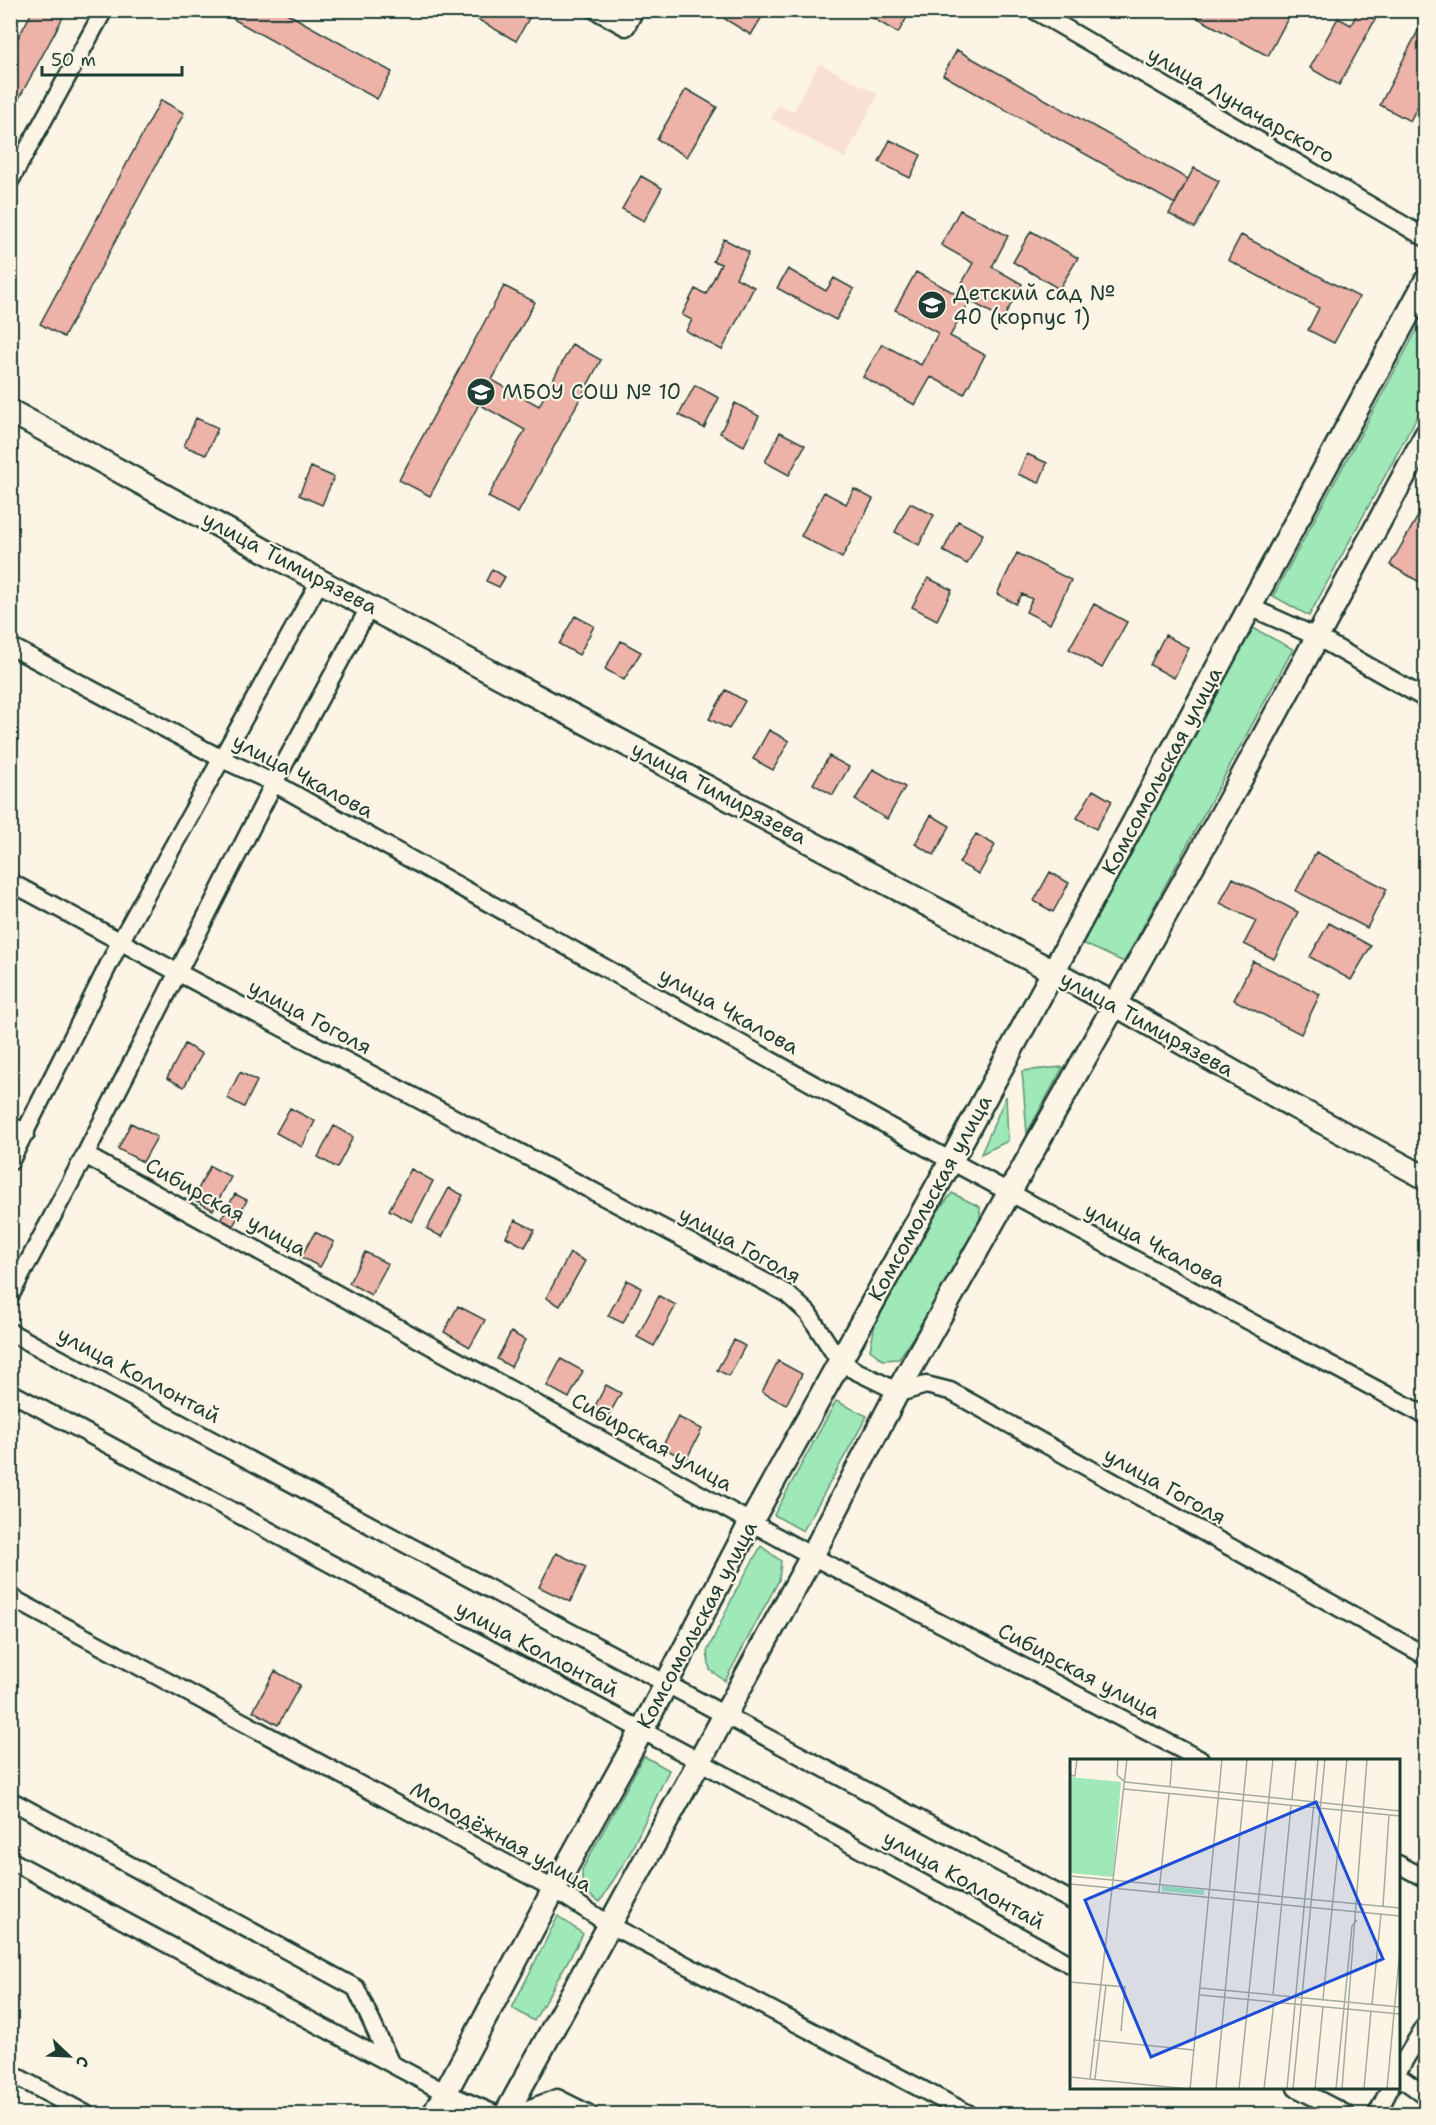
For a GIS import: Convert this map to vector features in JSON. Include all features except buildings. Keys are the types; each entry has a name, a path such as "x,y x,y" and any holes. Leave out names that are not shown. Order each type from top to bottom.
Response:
{"street":[{"path":"10,181 104,10"},
{"path":"595,10 626,27 635,10"},
{"name":"улица Луначарского","path":"1034,10 1425,237"},
{"name":"Комсомольская улица","path":"434,2115 554,1889 642,1731 751,1522 951,1161 1425,281"},
{"name":"улица Тимирязева","path":"10,411 320,580 1116,1005 1425,1178"},
{"path":"506,2115 812,1556 898,1391 1116,1005 1425,435"},
{"path":"10,1162 120,942 320,580"},
{"path":"10,1296 85,1155 274,783 370,606"},
{"path":"1250,608 1317,637 1425,699"},
{"name":"улица Чкалова","path":"10,646 222,759 274,783 951,1161 1425,1416"},
{"name":"улица Гоголя","path":"10,882 787,1294 808,1313 828,1345 852,1369 898,1391 926,1385 950,1391 1425,1656"},
{"path":"10,1125 26,1133"},
{"name":"Сибирская улица","path":"85,1155 812,1556 1197,1759"},
{"name":"улица Коллонтай","path":"10,1332 1070,1900"},
{"name":"улица Коллонтай","path":"10,1392 699,1761 1070,1964"},
{"name":"Молодёжная улица","path":"10,1597 554,1889 610,1925 969,2115"},
{"path":"10,1800 356,1988 390,2062"},
{"path":"10,1860 446,2093 495,2115"},
{"path":"1400,1865 1425,1879"},
{"path":"1400,2069 1425,2024"},
{"path":"10,2073 86,2115"},
{"path":"1400,2075 1425,2096"},
{"path":"1298,2089 1346,2115"},
{"path":"1377,2115 1390,2089"},
{"path":"514,2115 557,2098 589,2115"}],"shaded area":[{"path":"819,63 878,94 845,158 771,119 778,105 793,112"}],"green space":[{"path":"1425,315 1425,402 1309,616 1273,596"},
{"path":"1251,627 1293,649 1124,962 1082,943"},
{"path":"1063,1067 1027,1133 1022,1071"},
{"path":"1006,1096 1008,1141 981,1154"},
{"path":"952,1193 980,1207 980,1220 943,1290 899,1359 883,1360 870,1350 875,1324 928,1224"},
{"path":"836,1401 867,1416 803,1531 774,1515"},
{"path":"761,1546 781,1561 779,1580 725,1681 710,1670 707,1652 734,1594"},
{"path":"644,1756 669,1770 629,1855 600,1902 582,1890 582,1870"},
{"path":"558,1916 583,1934 534,2021 512,2008"}],"place":[{"name":"Детский сад № 40 (корпус 1)","path":"932,305"},
{"name":"МБОУ СОШ № 10","path":"481,392"}]}
